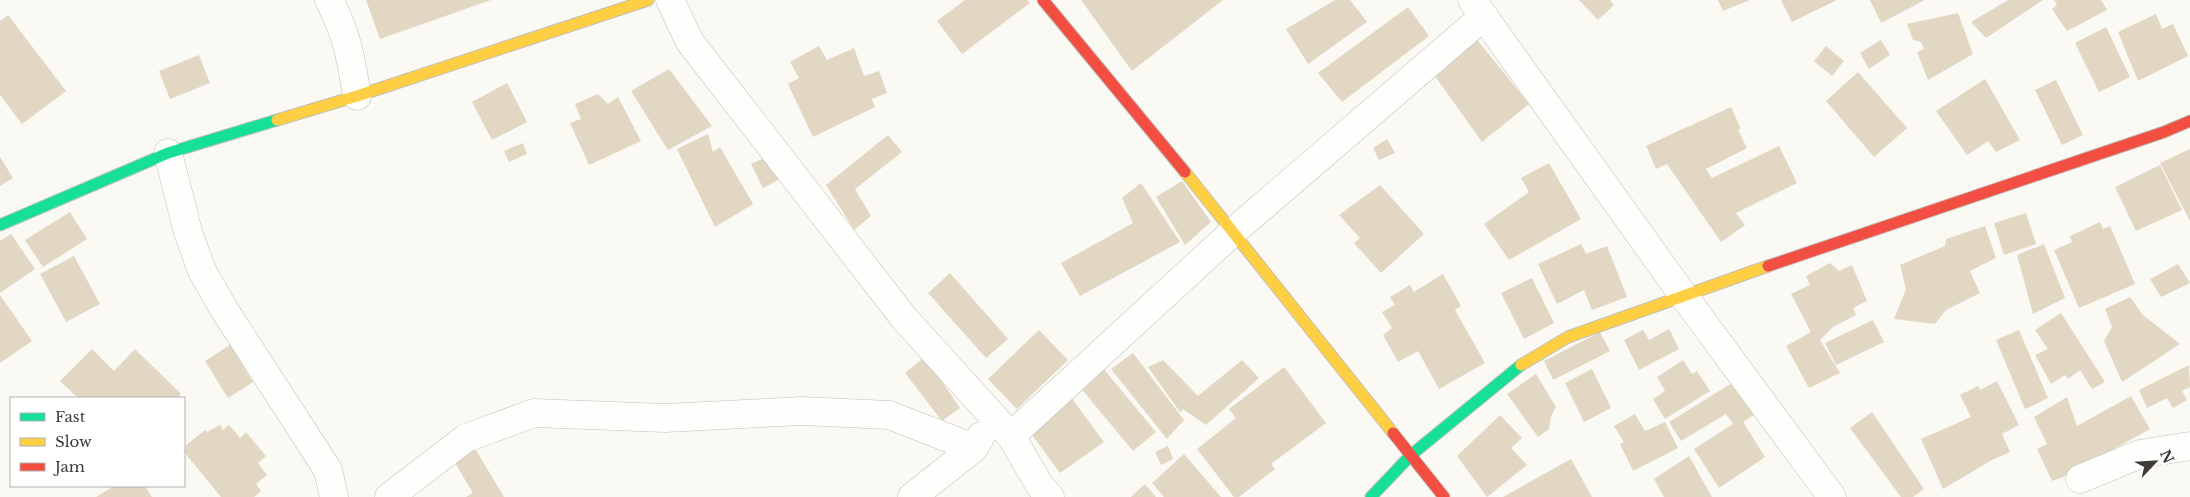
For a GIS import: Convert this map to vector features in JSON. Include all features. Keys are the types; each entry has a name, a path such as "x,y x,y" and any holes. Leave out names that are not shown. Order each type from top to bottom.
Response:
{"street":[{"path":"330,0 341,21 350,49 357,96"},
{"path":"0,225 168,153 357,96 648,0"},
{"path":"670,0 690,42 904,318 1001,427 1040,486 1050,497"},
{"path":"1043,0 1234,230 1444,497"},
{"path":"912,497 1001,427 1234,230 1478,8 1683,295 1832,497"},
{"path":"1371,497 1411,455 1524,363 1560,341 1609,320 2155,135 2190,120"},
{"path":"168,153 188,232 202,271 225,311 328,470 334,497"},
{"path":"390,497 466,438 534,413 665,418 802,411 888,415 974,448"},
{"path":"2080,479 2140,454 2190,446"}],"building":[{"path":"366,0 491,0 380,39"},
{"path":"965,0 1027,0 1030,3 962,54 937,21"},
{"path":"1081,0 1223,0 1132,71"},
{"path":"1335,0 1350,0 1367,22 1308,64 1286,29"},
{"path":"1579,0 1610,0 1614,5 1598,20"},
{"path":"1718,0 1750,0 1723,11"},
{"path":"1781,0 1837,0 1792,22"},
{"path":"1870,0 1925,0 1881,23"},
{"path":"2008,0 2043,0 1986,38 1971,22"},
{"path":"2054,0 2101,0 2107,10 2067,31 2052,9 2057,5"},
{"path":"1408,7 1429,36 1342,102 1318,73"},
{"path":"1958,13 1973,54 1928,80 1917,52 1924,49 1921,42 1913,40 1907,24"},
{"path":"2156,14 2162,29 2173,24 2188,56 2138,81 2118,32"},
{"path":"8,15 66,91 22,124 0,95 0,21"},
{"path":"2106,27 2130,77 2099,92 2075,43"},
{"path":"1474,36 1529,104 1482,142 1430,69"},
{"path":"1881,40 1890,55 1869,69 1860,53"},
{"path":"819,46 827,60 854,48 864,76 879,71 887,93 872,99 875,107 813,137 788,84 799,78 790,62"},
{"path":"1826,46 1844,61 1832,76 1814,61"},
{"path":"199,55 210,83 170,99 159,71"},
{"path":"669,69 712,126 668,150 631,91"},
{"path":"1858,72 1907,128 1874,157 1826,101"},
{"path":"1985,79 2020,140 1996,152 1988,141 1967,155 1936,111"},
{"path":"2056,80 2083,135 2062,145 2035,90"},
{"path":"507,83 527,122 492,140 472,102"},
{"path":"598,94 608,104 618,97 641,141 589,165 570,123 581,119 575,104"},
{"path":"1731,107 1741,129 1738,130 1747,148 1706,169 1712,178 1779,146 1797,183 1736,213 1745,225 1721,242 1667,164 1656,169 1646,146"},
{"path":"708,134 713,152 720,147 753,204 715,227 677,149"},
{"path":"888,135 902,152 855,189 871,216 854,230 826,185"},
{"path":"1387,139 1395,153 1379,160 1373,148"},
{"path":"523,143 527,154 509,162 504,151"},
{"path":"2190,149 2190,221 2160,163"},
{"path":"0,157 13,178 0,186"},
{"path":"766,157 780,179 763,188 751,164"},
{"path":"1549,163 1581,219 1509,260 1484,224 1529,192 1521,178"},
{"path":"2160,165 2182,210 2136,231 2115,187"},
{"path":"1182,181 1211,222 1185,245 1156,197"},
{"path":"1141,183 1180,242 1080,296 1061,263 1133,223 1122,198"},
{"path":"1380,185 1424,234 1381,273 1354,243 1360,238 1339,215"},
{"path":"70,212 87,239 43,267 25,240"},
{"path":"2026,213 2036,244 2004,255 1994,223"},
{"path":"2100,222 2103,229 2110,226 2135,284 2079,308 2054,250 2072,242 2070,236"},
{"path":"1985,226 1996,258 1970,271 1980,293 1946,310 1935,324 1894,319 1906,289 1900,265 1945,246 1946,239"},
{"path":"11,234 35,269 0,293 0,241"},
{"path":"1581,244 1586,254 1607,246 1627,297 1592,310 1584,290 1557,304 1538,264"},
{"path":"2044,244 2065,298 2033,314 2017,255"},
{"path":"74,256 100,304 66,322 40,274"},
{"path":"1830,263 1839,271 1852,265 1867,301 1853,308 1856,315 1833,327 1820,340 1840,373 1809,388 1786,346 1811,332 1791,294 1810,285 1806,276"},
{"path":"2178,264 2190,283 2161,297 2150,279"},
{"path":"950,273 1008,339 986,358 928,293"},
{"path":"1443,274 1461,306 1455,310 1485,363 1439,389 1418,351 1398,362 1383,335 1392,328 1382,312 1395,305 1390,297 1410,285 1414,292"},
{"path":"1532,278 1554,323 1524,339 1501,293"},
{"path":"0,295 32,341 0,363"},
{"path":"2130,297 2143,315 2180,344 2122,382 2104,341 2112,327 2105,309"},
{"path":"2061,313 2105,382 2092,389 2080,370 2068,379 2065,375 2051,384 2035,355 2048,349 2035,330"},
{"path":"1873,320 1884,342 1836,365 1825,343"},
{"path":"1669,329 1679,349 1639,370 1624,340 1643,330 1649,340"},
{"path":"1039,330 1068,360 1017,409 988,379"},
{"path":"2019,330 2048,398 2025,409 1996,340"},
{"path":"1600,332 1610,351 1553,380 1544,361"},
{"path":"230,345 253,382 228,398 205,361"},
{"path":"92,349 114,371 135,349 181,394 178,397 77,397 60,381"},
{"path":"1133,353 1184,420 1167,439 1111,369"},
{"path":"925,357 960,408 942,421 905,373"},
{"path":"1163,360 1198,396 1242,360 1259,378 1206,425 1183,409 1180,412 1148,367"},
{"path":"1683,360 1692,374 1697,371 1710,391 1665,419 1653,399 1665,391 1657,377"},
{"path":"2189,365 2190,387 2182,391 2187,400 2173,408 2167,398 2147,408 2139,390"},
{"path":"1102,367 1156,432 1133,451 1079,386"},
{"path":"1284,367 1326,423 1271,464 1275,469 1239,497 1234,497 1197,449 1236,418 1229,409"},
{"path":"1592,369 1611,408 1584,422 1565,383"},
{"path":"1536,374 1556,407 1551,416 1549,429 1538,437 1507,394"},
{"path":"1737,380 1758,412 1743,422 1765,457 1719,488 1694,449 1733,424 1726,414 1681,441 1669,422"},
{"path":"1997,381 2019,425 2002,434 2010,452 1992,460 1943,489 1921,439 1971,417 1960,395 1978,386 1980,390"},
{"path":"1070,396 1104,442 1060,473 1027,428"},
{"path":"2131,396 2150,429 2063,477 2052,481 2037,449 2047,444 2034,417 2067,397 2077,426"},
{"path":"1872,412 1924,489 1913,497 1901,497 1850,428"},
{"path":"1635,414 1645,431 1665,422 1678,448 1633,471 1620,444 1624,442 1614,426"},
{"path":"1500,415 1522,438 1511,448 1527,465 1487,497 1457,456"},
{"path":"220,425 223,430 229,425 240,438 246,432 266,456 258,463 267,475 256,484 261,491 254,497 221,497 185,453 185,446 205,430 207,432"},
{"path":"473,445 504,497 466,497 473,493 452,458"},
{"path":"1168,446 1173,459 1161,465 1155,452"},
{"path":"1184,454 1221,497 1164,497 1152,483"},
{"path":"1689,456 1712,497 1664,497 1654,479"},
{"path":"1571,459 1592,497 1503,497"},
{"path":"1145,484 1156,497 1131,497"},
{"path":"112,487 146,487 152,497 96,497"}],"traffic: fast":[{"path":"0,225 168,153 277,120"},
{"path":"1371,497 1411,455 1521,365"}],"traffic: slow":[{"path":"277,120 357,96 648,0"},
{"path":"1185,172 1393,433"},
{"path":"1521,365 1568,337 1768,266"}],"traffic: jam":[{"path":"1043,0 1185,172"},
{"path":"1768,266 2164,132 2190,121"},
{"path":"1393,433 1444,497"}]}
